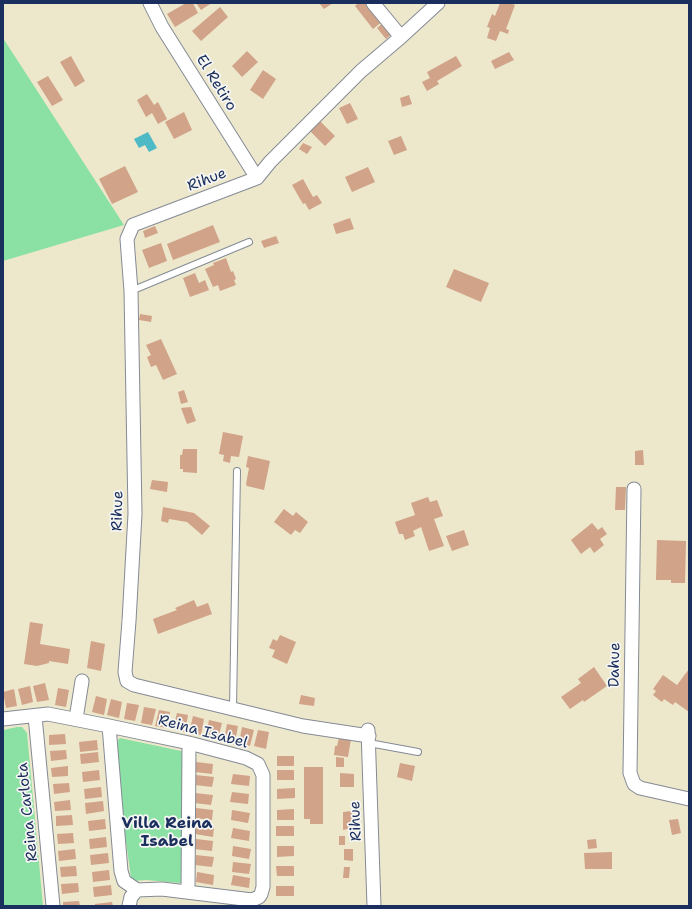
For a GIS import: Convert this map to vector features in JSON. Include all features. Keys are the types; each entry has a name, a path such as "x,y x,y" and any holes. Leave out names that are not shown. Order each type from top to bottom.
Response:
{"street":[{"path":"373,3 401,37"},
{"path":"257,178 286,146 361,71 438,3"},
{"name":"El Retiro","path":"153,4 162,27 257,178"},
{"name":"Rihue","path":"257,178 133,225 127,239 131,291 135,514 125,672 127,681 134,685 304,726 369,736 374,906"},
{"name":"Dahue","path":"634,489 630,773 634,784 640,788 689,799"},
{"path":"76,719 82,682"},
{"name":"Reina Isabel","path":"3,719 48,714 76,719 189,743 246,758 261,767 263,774 263,887 259,897 252,900 162,889 137,890"},
{"name":"Reina Carlota","path":"35,716 53,906"},
{"path":"109,726 121,871 124,881 137,890 131,897 129,906"},
{"path":"188,892 189,743"}],"lane":[{"path":"131,291 249,242"},
{"path":"233,708 237,471"},
{"path":"369,736 418,752"}],"green space":[{"path":"3,38 124,225 3,261"},
{"path":"22,727 27,733 43,906 3,906 3,730"},
{"path":"120,738 183,752 184,883 146,880 133,881 131,878 124,827 117,744"}],"water":[{"path":"148,132 157,148 149,152 145,145 139,148 134,139"}],"building":[{"path":"186,3 193,3 198,13 175,27 167,14"},
{"path":"196,3 209,3 210,4 201,10"},
{"path":"319,3 333,3 324,9"},
{"path":"358,3 369,3 384,20 373,29 355,6"},
{"path":"500,3 510,3 515,5 506,29 509,30 508,34 500,31 496,41 487,38 490,28 487,27 492,14 495,16"},
{"path":"220,7 228,17 201,41 192,31"},
{"path":"385,21 394,32 386,39 377,28"},
{"path":"247,51 258,62 242,77 232,66"},
{"path":"509,52 514,60 495,69 491,61"},
{"path":"71,56 85,81 75,87 60,62"},
{"path":"456,56 462,66 437,81 439,84 427,91 422,82 430,78 427,72"},
{"path":"263,70 276,79 263,99 250,90"},
{"path":"48,76 63,100 52,106 37,82"},
{"path":"147,94 154,105 158,102 167,119 158,124 152,113 146,117 137,100"},
{"path":"409,95 412,104 402,107 400,98"},
{"path":"350,103 358,119 347,124 339,108"},
{"path":"184,112 192,130 174,139 165,122"},
{"path":"320,121 335,136 325,146 310,131"},
{"path":"401,136 407,150 394,155 388,141"},
{"path":"303,143 312,147 307,154 299,149"},
{"path":"125,166 138,192 112,204 99,179"},
{"path":"368,167 375,182 352,192 345,177"},
{"path":"303,179 313,197 317,195 322,203 309,210 305,203 303,204 292,185"},
{"path":"350,218 354,229 336,234 333,224"},
{"path":"213,225 220,242 173,260 167,244"},
{"path":"155,226 158,233 145,238 143,231"},
{"path":"276,236 279,243 264,248 261,241"},
{"path":"161,243 167,261 149,268 142,250"},
{"path":"226,258 231,272 233,271 236,279 234,280 236,285 220,291 218,285 213,287 205,269 214,265 213,263"},
{"path":"454,269 489,283 481,302 446,287"},
{"path":"195,273 199,283 205,280 209,290 190,297 183,278"},
{"path":"140,314 152,316 151,322 139,320"},
{"path":"161,339 177,374 163,380 156,365 151,367 147,357 151,355 146,345"},
{"path":"184,390 188,402 181,404 178,392"},
{"path":"191,407 196,421 187,424 181,408"},
{"path":"223,432 243,436 239,457 231,456 230,463 223,461 224,455 219,454"},
{"path":"183,449 197,449 197,473 183,472 183,469 180,469 180,455 182,455"},
{"path":"643,450 644,465 635,465 635,451"},
{"path":"248,456 270,461 264,490 247,486 246,484 249,468 246,467"},
{"path":"152,480 168,482 167,492 150,489"},
{"path":"616,487 626,487 625,510 615,510"},
{"path":"428,497 430,502 437,500 443,516 434,519 444,546 429,551 421,527 413,531 415,536 405,540 403,534 399,534 395,522 415,515 411,503"},
{"path":"163,507 194,513 210,526 202,535 187,522 169,519 168,523 161,521"},
{"path":"284,509 293,516 296,512 308,522 300,533 295,530 291,535 274,522"},
{"path":"592,523 598,530 602,527 607,534 600,539 604,545 594,553 590,547 581,554 571,540"},
{"path":"464,530 469,545 452,551 446,536"},
{"path":"657,540 686,541 685,583 671,583 671,580 656,580"},
{"path":"194,600 197,607 208,603 212,614 158,634 153,619 177,610 175,608"},
{"path":"30,622 43,624 40,644 70,649 68,664 49,661 49,663 37,666 24,664"},
{"path":"280,635 296,642 287,664 272,657 275,650 269,648 273,639 277,641"},
{"path":"91,641 105,644 101,671 87,668"},
{"path":"594,667 607,686 584,702 583,700 570,709 561,697 581,683 578,679"},
{"path":"689,669 689,712 675,702 673,705 664,699 662,702 653,695 656,691 653,689 663,675 677,685"},
{"path":"45,683 49,700 37,702 33,686"},
{"path":"30,686 33,702 22,705 18,689"},
{"path":"58,688 69,690 66,707 55,705"},
{"path":"14,689 17,706 6,708 3,692"},
{"path":"301,695 315,698 314,706 299,704"},
{"path":"96,696 107,699 104,715 92,712"},
{"path":"111,699 122,702 119,718 107,715"},
{"path":"127,703 139,705 135,721 124,719"},
{"path":"144,707 156,709 152,725 141,723"},
{"path":"159,710 170,712 167,728 155,726"},
{"path":"177,713 188,715 185,732 173,729"},
{"path":"193,716 204,719 201,735 189,733"},
{"path":"209,720 222,723 218,739 206,736"},
{"path":"227,724 238,726 235,742 224,740"},
{"path":"242,727 254,730 250,746 239,743"},
{"path":"258,730 269,732 266,749 254,746"},
{"path":"65,734 66,744 49,745 49,735"},
{"path":"339,738 351,739 348,757 334,755 335,746 337,746"},
{"path":"97,740 98,750 80,752 79,742"},
{"path":"66,750 67,759 51,761 50,751"},
{"path":"98,752 99,762 81,764 80,754"},
{"path":"277,756 294,756 294,766 277,766"},
{"path":"336,757 344,758 344,767 336,767"},
{"path":"196,762 213,764 212,774 195,772"},
{"path":"400,763 415,766 412,781 397,777"},
{"path":"68,766 68,776 52,777 51,768"},
{"path":"304,767 323,767 323,824 310,824 310,819 304,819"},
{"path":"99,770 100,780 83,782 82,772"},
{"path":"277,770 294,770 294,780 277,780"},
{"path":"340,773 354,774 354,787 340,787"},
{"path":"233,774 250,776 249,786 231,784"},
{"path":"196,775 214,777 212,787 195,785"},
{"path":"69,783 70,792 54,794 53,784"},
{"path":"101,787 102,797 85,799 84,789"},
{"path":"295,788 295,798 277,799 277,789"},
{"path":"232,792 249,794 248,804 230,802"},
{"path":"195,793 213,795 211,805 194,803"},
{"path":"70,800 71,810 55,811 54,802"},
{"path":"103,801 104,811 86,814 85,803"},
{"path":"196,808 213,810 212,820 194,818"},
{"path":"294,809 294,820 277,820 277,810"},
{"path":"232,810 250,813 248,823 231,820"},
{"path":"352,811 352,828 343,830 343,812"},
{"path":"72,815 73,825 56,826 56,816"},
{"path":"105,819 106,829 89,831 88,821"},
{"path":"678,819 681,833 672,835 669,820"},
{"path":"197,824 214,827 213,837 195,834"},
{"path":"276,826 294,826 294,836 276,836"},
{"path":"233,828 250,831 249,841 231,838"},
{"path":"73,833 74,843 58,844 57,834"},
{"path":"339,836 345,836 345,845 339,845"},
{"path":"106,837 107,847 90,849 89,839"},
{"path":"196,839 213,841 212,851 194,849"},
{"path":"596,839 597,848 588,849 587,840"},
{"path":"233,846 251,849 249,859 232,856"},
{"path":"277,846 294,846 294,856 277,857"},
{"path":"75,849 76,859 59,861 58,851"},
{"path":"344,849 353,849 353,861 344,860"},
{"path":"612,852 612,869 585,869 584,853"},
{"path":"108,853 109,863 91,865 90,855"},
{"path":"196,855 214,857 212,867 195,865"},
{"path":"233,862 251,864 249,874 232,872"},
{"path":"76,866 77,876 61,877 60,867"},
{"path":"276,866 294,866 294,876 277,876"},
{"path":"344,867 350,867 349,878 343,878"},
{"path":"109,870 110,880 93,882 92,872"},
{"path":"197,872 214,875 213,885 196,882"},
{"path":"233,875 250,878 249,888 231,885"},
{"path":"78,883 79,892 62,894 61,884"},
{"path":"111,885 112,895 94,897 93,887"},
{"path":"276,886 294,886 294,896 276,896"},
{"path":"79,901 80,906 63,906 63,902"},
{"path":"112,902 113,906 95,906 95,904"}],"district":[{"name":"Villa Reina Isabel","path":"167,833"}]}
